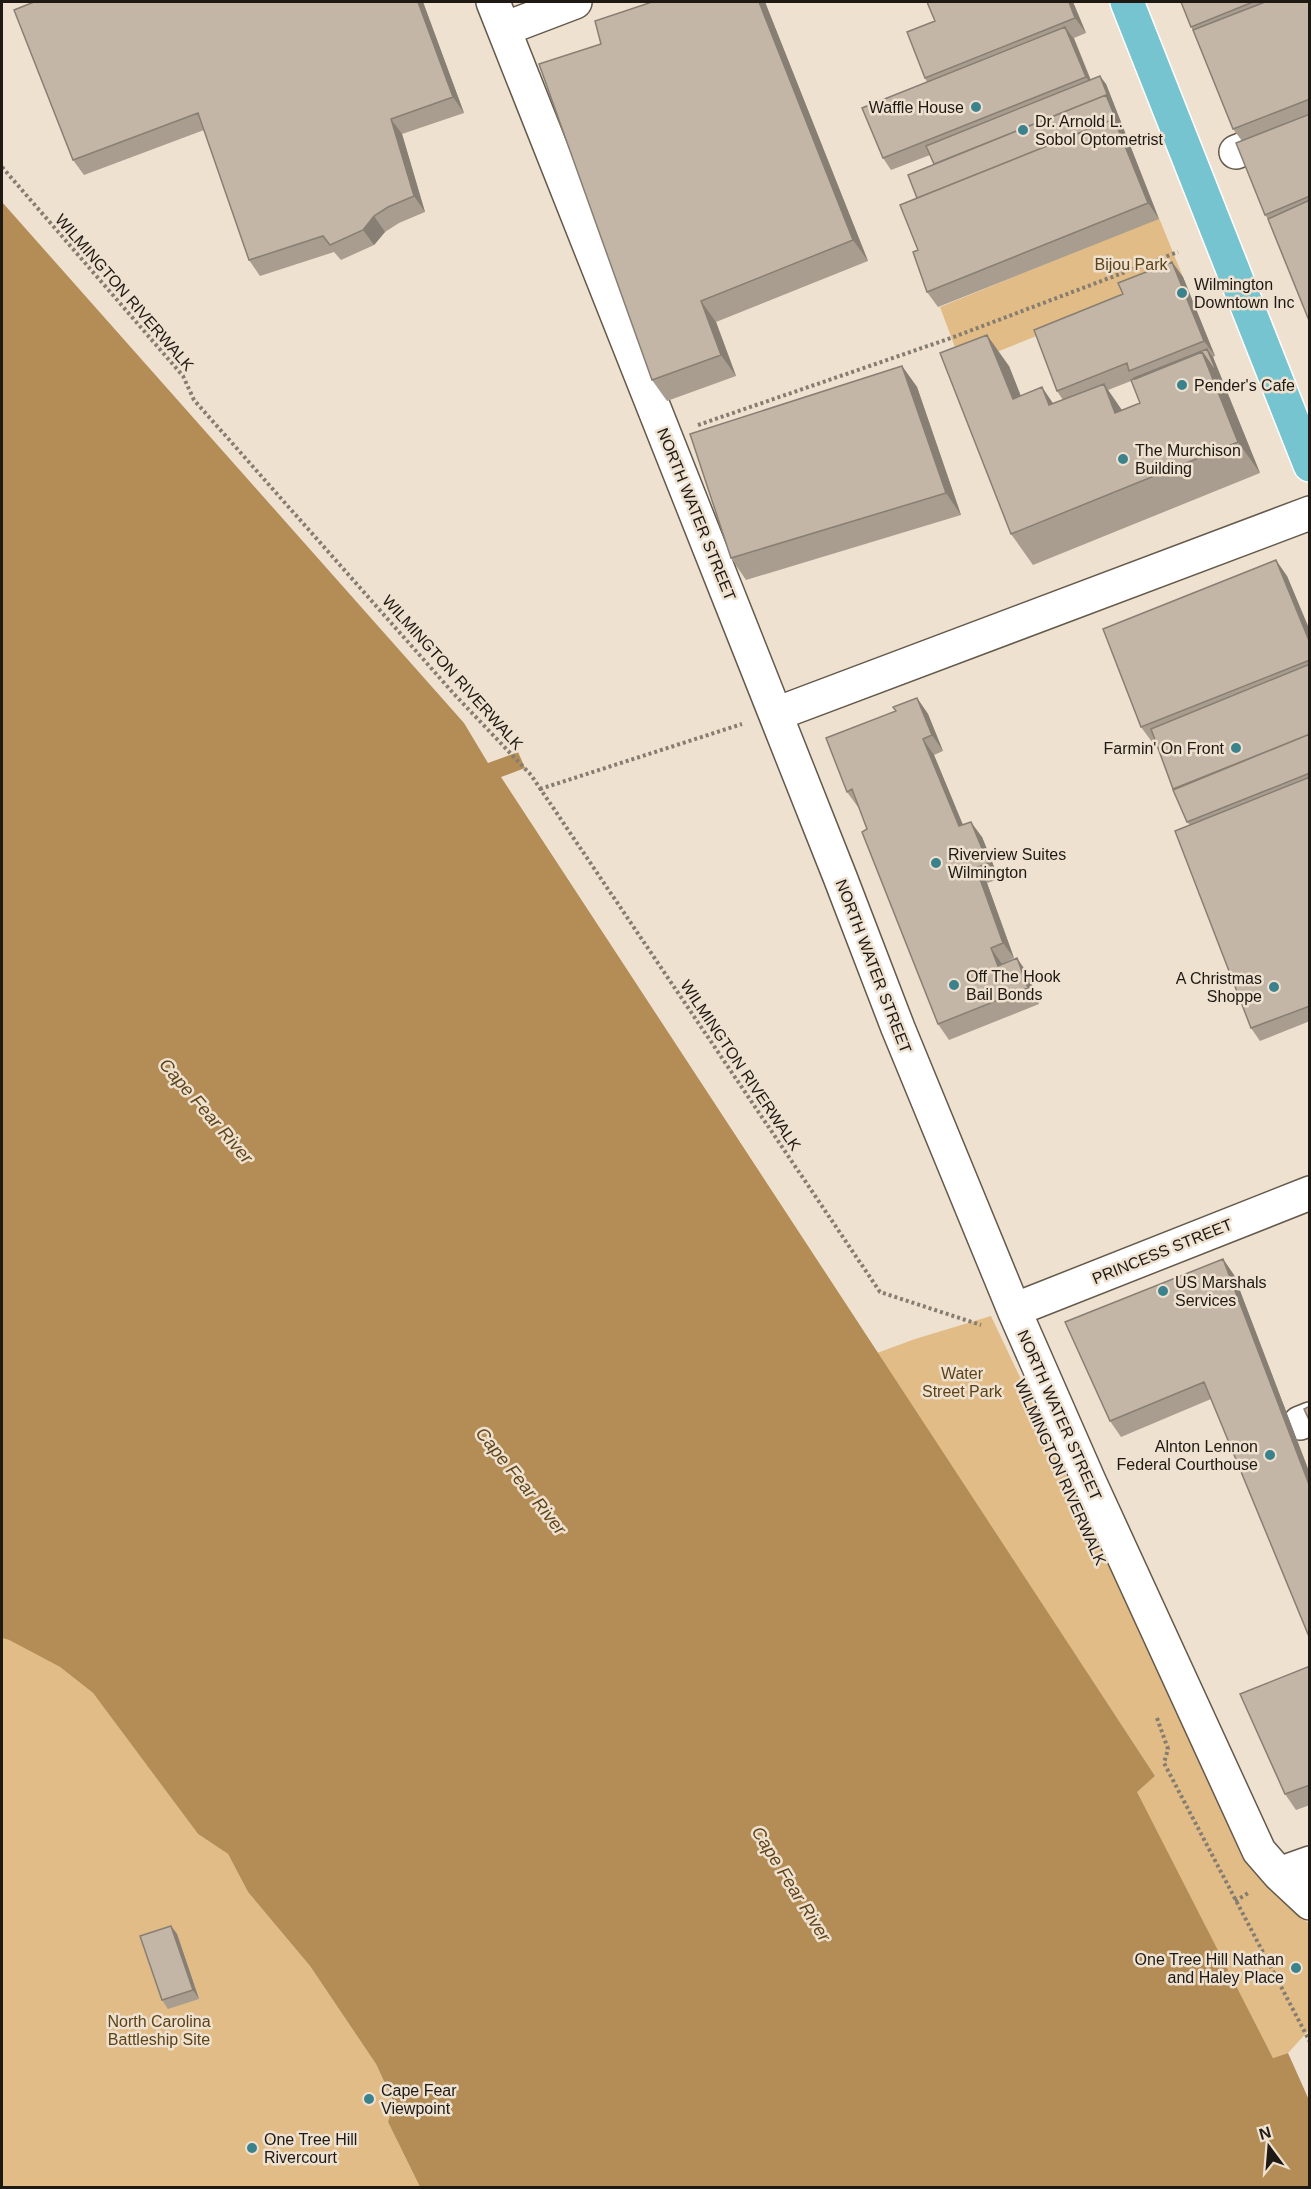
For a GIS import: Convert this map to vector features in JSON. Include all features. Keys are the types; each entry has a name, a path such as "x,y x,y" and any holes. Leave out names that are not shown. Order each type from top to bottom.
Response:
{"main road":[{"path":"1127,2 1310,465"}],"street":[{"path":"499,15 576,2"},
{"name":"NORTH WATER STREET","path":"499,15 776,714 898,1029 1014,1310 1089,1481 1259,1851 1279,1874 1310,1903"},
{"path":"1236,152 1310,122"},
{"path":"776,714 1310,513"},
{"name":"PRINCESS STREET","path":"1014,1310 1310,1192"},
{"path":"1279,1874 1310,1863"}],"path":[{"name":"WILMINGTON RIVERWALK","path":"2,167 183,376 194,400 454,694 531,776 880,1292 980,1323 985,1334"},
{"path":"666,436 951,338 1178,252"},
{"path":"540,789 776,714"},
{"path":"1156,1716 1168,1749 1164,1763 1310,2042"}],"green space":[{"name":"Bijou Park","path":"1159,218 1183,277 962,366 940,307"},
{"name":"Water Street Park","path":"991,1316 1250,1863 1309,1924 1309,2030 1288,2053 1273,2058 1136,1792 1155,1776 877,1353"},
{"name":"North Carolina Battleship Site","path":"2,1638 60,1667 93,1693 198,1834 228,1854 248,1892 310,1966 376,2064 394,2104 388,2122 420,2187 2,2187"}],"water":[{"name":"Cape Fear River","path":"2,202 464,723 488,763 518,752 525,768 501,777 1155,1776 1137,1792 1273,2058 1288,2053 1309,2100 1309,2187 420,2187 388,2122 394,2103 376,2064 310,1966 248,1892 228,1854 198,1834 93,1693 60,1667 2,1638"}],"building":[{"path":"34,2 418,2 453,97 391,119 414,196 374,216 363,230 330,245 323,236 249,260 198,113 73,160 14,10"},
{"path":"652,2 759,2 853,240 701,301 721,355 652,380 539,64 601,44 595,21"},
{"path":"927,2 1069,2 1075,18 925,78 907,32 935,21"},
{"path":"1181,2 1253,2 1191,27"},
{"path":"1265,2 1310,2 1310,99 1233,129 1193,30"},
{"name":"Waffle House","path":"1065,27 1086,77 883,158 862,108"},
{"path":"1100,76 1109,99 1106,95 934,164 926,146"},
{"path":"1106,95 1117,122 1114,119 917,198 908,175"},
{"path":"1310,114 1310,196 1265,215 1236,143"},
{"path":"1114,119 1148,203 927,292 913,252 918,250 900,205"},
{"path":"1310,200 1310,323 1268,219"},
{"path":"1172,262 1204,341 1129,371 1127,363 1057,391 1034,330 1123,294 1118,283"},
{"name":"The Murchison Building","path":"987,335 1013,399 1042,387 1049,405 1104,384 1115,413 1140,403 1131,380 1202,352 1238,442 1011,534 940,353"},
{"path":"1207,349 1218,375 1202,352 1134,378"},
{"path":"902,366 946,493 731,558 690,434"},
{"path":"1276,560 1310,643 1310,660 1141,727 1103,629"},
{"name":"Farmin' On Front","path":"1310,664 1310,734 1173,789 1151,729"},
{"name":"Riverview Suites Wilmington","path":"917,698 932,735 923,739 959,826 971,822 988,863 976,868 1003,943 991,948 998,966 1017,958 1028,988 938,1024 862,832 867,829 852,789 847,792 826,738 896,711 893,707"},
{"path":"1310,734 1310,773 1187,822 1173,790"},
{"path":"1310,777 1310,1006 1251,1028 1175,831"},
{"name":"Alnton Lennon Federal Courthouse","path":"1223,1259 1310,1487 1310,1639 1204,1382 1110,1421 1065,1322"},
{"path":"1310,1406 1310,1422 1304,1409"},
{"path":"1310,1666 1310,1785 1285,1794 1240,1694"},
{"path":"171,1926 193,1990 162,2000 140,1936"}],"place":[{"name":"Waffle House","path":"976,107"},
{"name":"Dr. Arnold L. Sobol Optometrist","path":"1023,130"},
{"name":"Wilmington Downtown Inc","path":"1182,293"},
{"name":"Pender's Cafe","path":"1182,385"},
{"name":"The Murchison Building","path":"1123,459"},
{"name":"Farmin' On Front","path":"1236,748"},
{"name":"Riverview Suites Wilmington","path":"936,863"},
{"name":"Off The Hook Bail Bonds","path":"954,985"},
{"name":"A Christmas Shoppe","path":"1274,987"},
{"name":"US Marshals Services","path":"1163,1291"},
{"name":"Alnton Lennon Federal Courthouse","path":"1270,1455"},
{"name":"One Tree Hill Nathan and Haley Place","path":"1296,1968"},
{"name":"Cape Fear Viewpoint","path":"369,2099"},
{"name":"One Tree Hill Rivercourt","path":"252,2148"}]}
